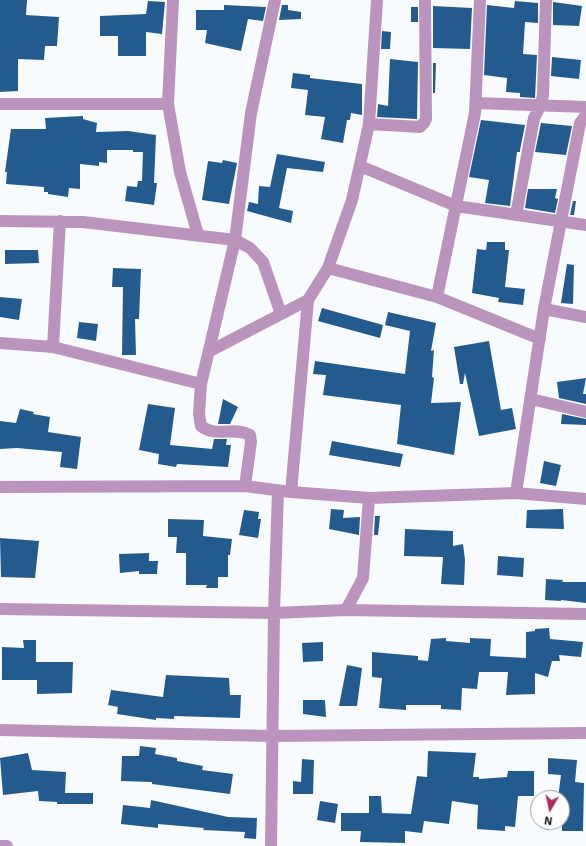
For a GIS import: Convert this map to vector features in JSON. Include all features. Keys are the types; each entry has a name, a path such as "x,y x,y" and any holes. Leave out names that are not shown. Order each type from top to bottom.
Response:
{"street":[{"path":"173,0 168,104 180,172 198,235"},
{"path":"245,486 251,442 250,435 244,432 208,432 201,426 198,414 201,384 235,240 251,113 275,0"},
{"path":"291,492 308,300 328,268 352,200 360,166 369,124 377,0"},
{"path":"369,124 420,127 424,124 426,119 425,0"},
{"path":"437,297 476,103 480,0"},
{"path":"516,215 534,118 541,105 544,88 546,0"},
{"path":"476,103 586,107"},
{"path":"0,104 168,104"},
{"path":"516,493 544,309 580,123 586,115"},
{"path":"360,166 456,206 586,226"},
{"path":"53,347 60,221"},
{"path":"0,222 83,222 235,240 250,248 263,262 281,314"},
{"path":"328,268 437,297 540,339"},
{"path":"210,351 308,300"},
{"path":"544,309 586,317"},
{"path":"0,343 53,347 201,384"},
{"path":"531,399 586,412"},
{"path":"0,487 245,486 278,491 369,498 516,493 586,499"},
{"path":"271,846 274,613 278,491"},
{"path":"346,610 363,578 369,498"},
{"path":"0,609 274,613 346,610 586,614"},
{"path":"0,730 272,736 586,733"},
{"path":"0,846 7,846"}],"building":[{"path":"0,0 27,0 26,15 59,17 57,46 45,46 44,60 18,59 18,91 0,92"},
{"path":"148,1 165,2 162,34 146,32 146,56 118,56 118,36 100,36 100,16 146,14"},
{"path":"515,1 538,3 538,23 525,22 523,54 537,55 535,98 520,97 520,93 506,92 507,78 484,75 487,5 514,8"},
{"path":"553,2 582,6 579,26 553,25"},
{"path":"224,5 266,7 263,21 248,19 241,51 205,43 207,30 196,30 196,10 224,10"},
{"path":"282,5 288,5 288,10 301,12 301,19 279,20"},
{"path":"433,6 472,8 470,49 433,48"},
{"path":"411,7 418,7 418,22 411,22"},
{"path":"382,31 391,32 390,49 381,49"},
{"path":"552,57 581,60 579,79 551,76"},
{"path":"390,59 418,62 417,119 377,117 378,104 388,106"},
{"path":"433,63 436,63 435,93 433,93"},
{"path":"293,73 310,75 310,78 362,84 362,115 351,113 350,120 347,120 343,143 321,139 325,117 305,115 308,90 291,88"},
{"path":"83,116 83,119 97,123 96,132 128,131 156,135 154,183 157,183 154,205 125,201 127,186 137,187 138,181 142,181 143,152 133,152 133,150 107,150 107,163 99,162 99,166 80,164 80,189 69,188 68,197 48,194 48,192 44,192 44,187 6,184 7,172 5,172 11,129 46,129 45,118"},
{"path":"481,120 525,125 520,152 517,152 510,206 485,203 489,180 469,177"},
{"path":"541,123 572,126 566,155 535,152"},
{"path":"277,154 325,162 323,172 287,168 279,208 293,211 291,223 247,211 249,202 258,204 259,186 270,187"},
{"path":"223,160 237,163 229,204 202,200 208,161 222,163"},
{"path":"528,189 557,189 555,198 558,199 555,213 525,208"},
{"path":"573,201 576,201 574,215 570,215"},
{"path":"487,242 505,242 505,250 509,250 505,287 525,289 523,305 498,302 499,298 472,293 477,249 486,250"},
{"path":"5,250 38,250 39,263 5,264"},
{"path":"567,264 574,265 573,304 561,303"},
{"path":"113,268 141,269 139,319 135,319 136,355 122,355 123,287 112,287"},
{"path":"0,297 22,299 19,320 0,317"},
{"path":"322,308 383,325 380,338 318,321"},
{"path":"388,312 436,323 431,351 434,350 432,377 434,378 431,403 461,402 454,455 397,444 401,405 323,395 326,375 313,374 315,361 405,374 410,331 385,325"},
{"path":"79,322 98,324 96,341 77,338"},
{"path":"489,341 501,410 512,408 516,429 479,436 465,373 463,384 460,384 454,347"},
{"path":"586,378 583,394 586,394 586,404 559,398 557,382"},
{"path":"223,399 238,407 230,424 218,424"},
{"path":"148,404 175,408 170,445 212,449 214,439 227,439 226,445 231,445 228,467 177,464 176,467 158,464 159,454 139,450"},
{"path":"20,409 34,412 33,414 50,417 48,432 81,437 77,469 60,467 62,452 17,448 0,449 0,421 16,423"},
{"path":"562,414 586,419 586,425 561,424"},
{"path":"332,441 403,454 400,467 329,455"},
{"path":"544,461 561,465 556,486 540,483"},
{"path":"331,509 344,510 343,518 360,517 359,535 329,529"},
{"path":"563,509 564,529 526,528 527,510"},
{"path":"244,510 259,512 258,519 261,519 258,538 239,535"},
{"path":"375,516 380,516 378,535 374,535"},
{"path":"168,519 204,520 203,536 232,539 230,555 228,555 228,577 218,577 218,588 206,588 207,585 186,585 186,553 176,553 177,537 168,537"},
{"path":"405,529 453,531 453,546 463,544 465,560 464,585 441,584 443,557 404,556"},
{"path":"0,538 39,541 35,578 1,577"},
{"path":"149,553 149,561 158,561 157,574 139,574 139,571 120,573 119,554"},
{"path":"498,556 524,558 523,577 497,575"},
{"path":"546,579 563,580 562,582 586,582 586,603 545,600"},
{"path":"549,628 550,639 583,642 581,657 559,655 560,661 552,661 548,677 535,673 535,694 506,695 508,672 479,672 477,689 462,688 461,710 441,709 441,705 406,705 406,710 379,708 382,678 372,677 372,652 418,656 418,660 428,661 431,639 446,638 446,641 470,643 470,638 491,639 490,656 526,658 526,632 535,631 535,629"},
{"path":"23,640 36,640 36,662 73,662 72,693 37,694 37,680 2,680 2,647 24,648"},
{"path":"323,642 323,661 303,662 302,643"},
{"path":"347,665 362,668 357,706 339,706"},
{"path":"166,675 229,678 230,695 241,695 240,718 174,716 174,719 156,718 156,720 117,714 118,707 108,705 111,690 163,697"},
{"path":"303,700 325,700 326,717 303,714"},
{"path":"140,746 156,748 155,754 177,758 177,761 203,766 202,770 233,774 230,794 152,784 152,782 121,781 122,756 139,756"},
{"path":"428,751 476,753 473,777 479,777 479,779 507,777 508,771 534,771 534,790 530,790 530,796 518,796 515,827 505,826 505,831 477,829 478,805 452,801 449,824 424,821 422,833 405,831 405,843 360,842 361,831 341,831 341,813 369,813 369,796 381,796 382,813 411,814 417,776 427,777"},
{"path":"28,753 32,770 66,772 65,793 93,793 93,804 57,804 57,802 39,801 38,791 3,795 0,758"},
{"path":"548,758 577,760 575,782 584,783 583,831 562,831 570,830 570,790 559,790 561,775 548,774"},
{"path":"302,759 314,760 313,794 293,794 293,781 301,782"},
{"path":"151,800 228,817 257,818 256,839 244,838 245,832 203,830 204,828 158,824 158,828 121,824 123,805 150,808"},
{"path":"320,801 338,804 335,823 317,820"}]}
